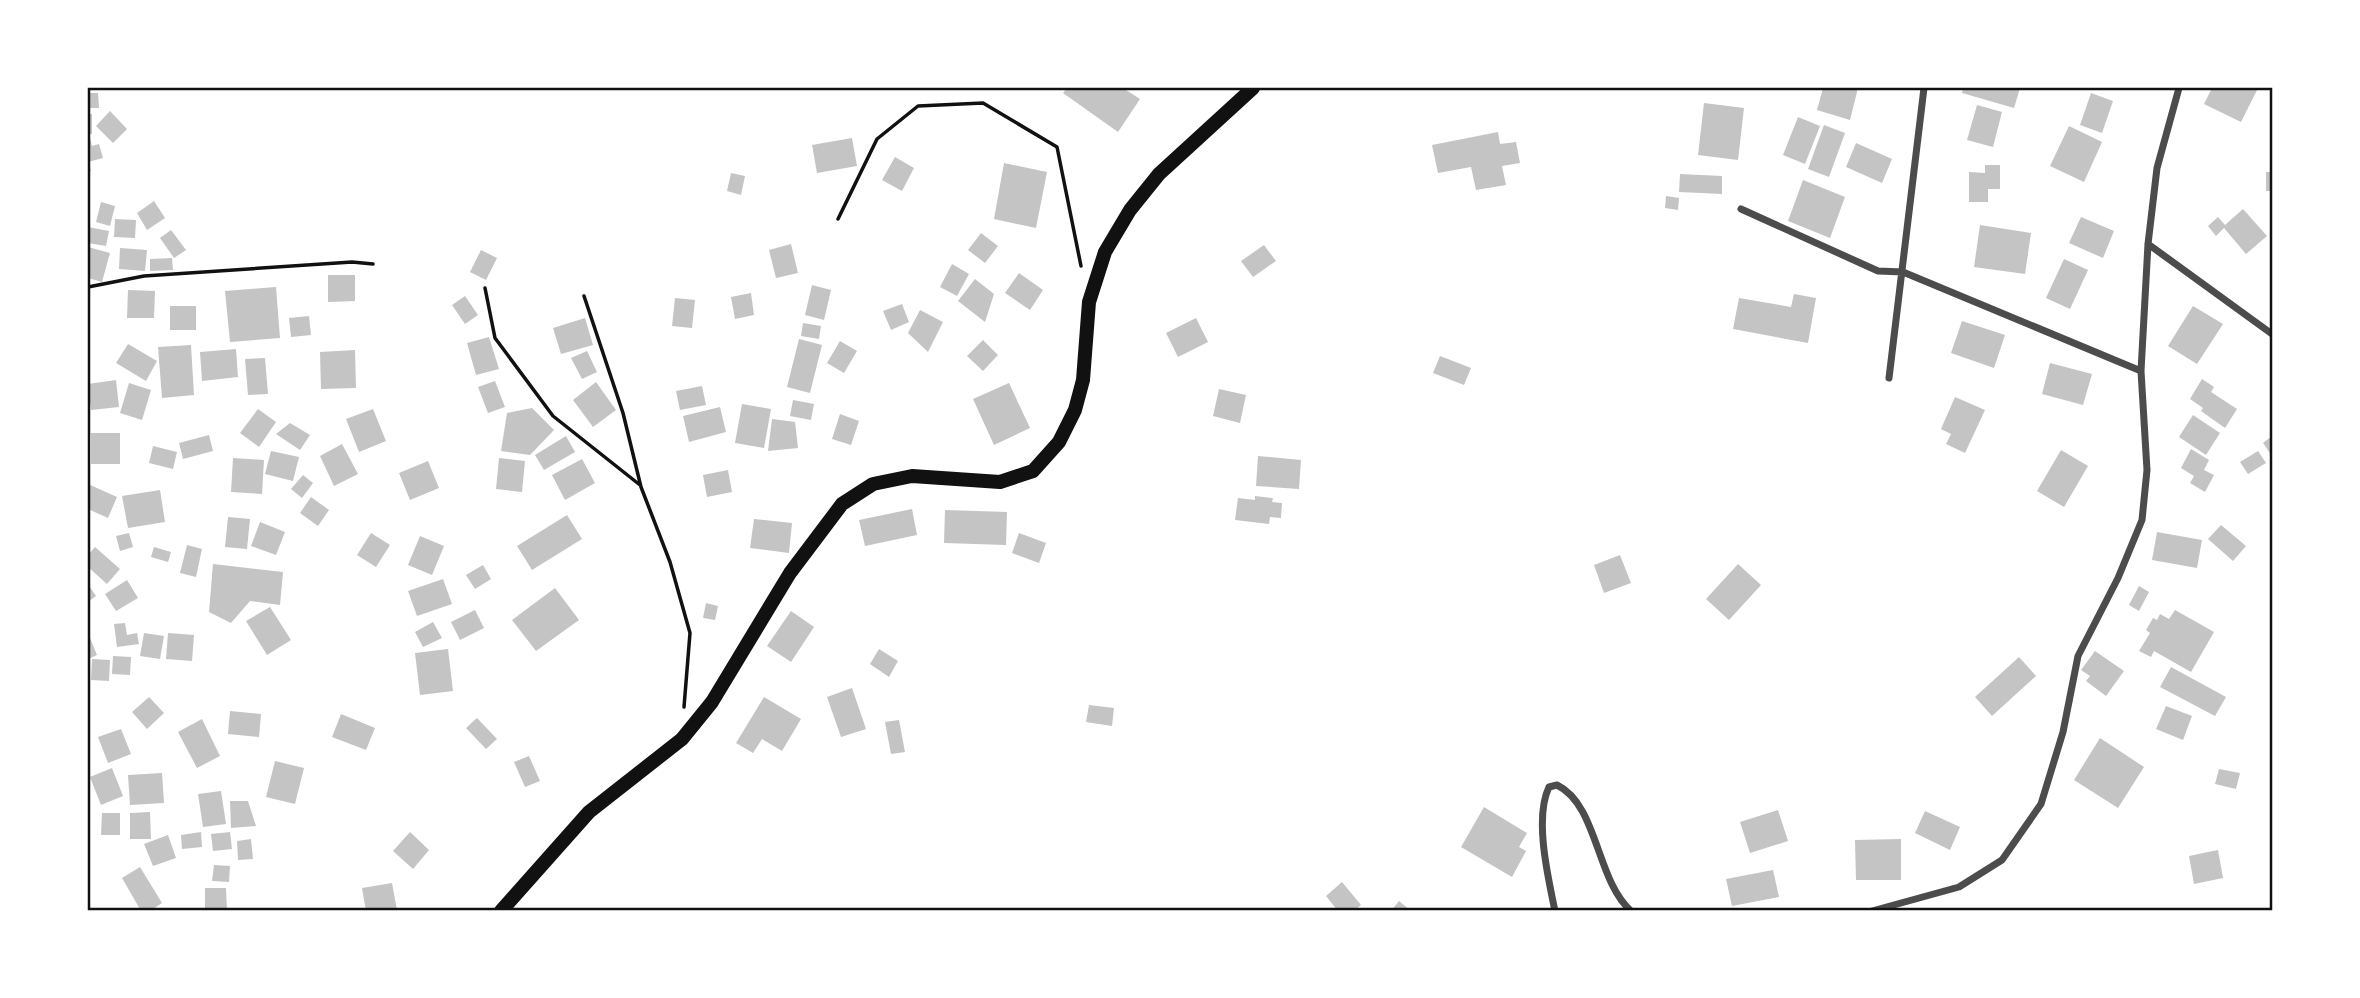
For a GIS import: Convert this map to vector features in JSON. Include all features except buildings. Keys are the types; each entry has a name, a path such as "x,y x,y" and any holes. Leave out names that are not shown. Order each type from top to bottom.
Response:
{"main road":[{"path":"501,911 589,812 682,739 712,702 790,573 842,504 873,484 912,477 1000,482 1032,471 1059,442 1075,410 1083,380 1089,302 1105,252 1130,210 1159,174 1253,88"}],"street":[{"path":"1889,377 1924,88"},
{"path":"1872,911 1959,887 2001,860 2041,804 2063,732 2078,656 2118,579 2142,520 2147,470 2141,371 2148,244 2157,168 2179,88"},
{"path":"1741,209 1878,271 1903,272 2141,371"},
{"path":"2148,244 2273,334"},
{"path":"1555,911 1547,875 1543,800 1549,787 1558,785 1569,790 1580,808 1603,865 1622,903 1631,911"}],"path":[{"path":"838,219 877,139 918,106 983,103 1057,147 1089,302"},
{"path":"88,287 144,276 241,268 352,262 373,264"},
{"path":"485,288 495,338 553,416 642,487"},
{"path":"584,296 622,413 642,487 670,562 690,633 682,739"}]}
